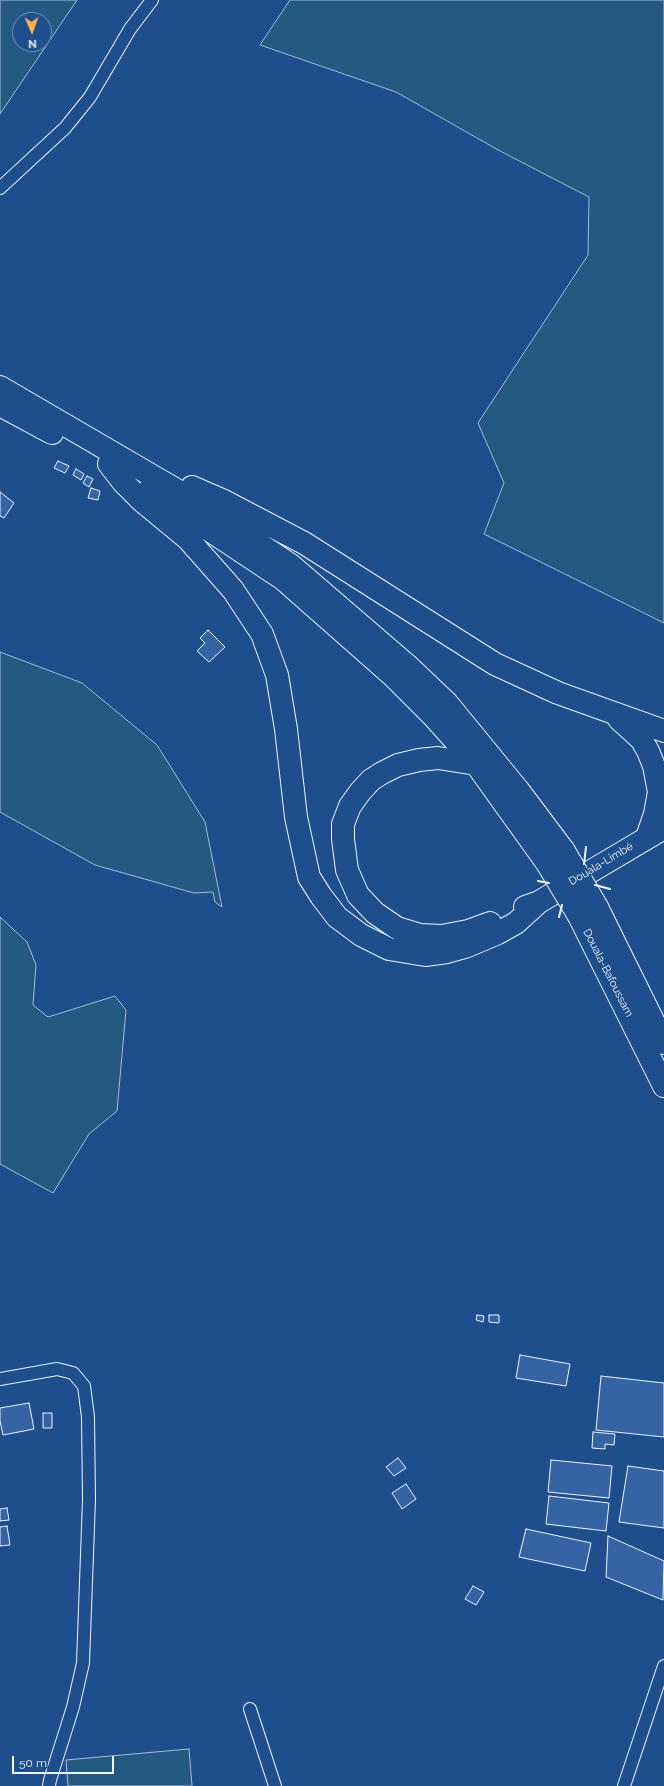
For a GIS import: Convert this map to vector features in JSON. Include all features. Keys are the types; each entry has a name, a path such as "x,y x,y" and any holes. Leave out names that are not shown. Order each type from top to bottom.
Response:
{"highway":[{"path":"0,387 115,460 162,498 283,579 393,676 433,716 556,857"},
{"path":"0,405 192,499 292,566 412,670 447,703 519,791 556,857"},
{"path":"115,460 222,500 304,543 495,664 558,693 664,731"},
{"path":"115,460 123,482 142,501 188,539 233,590 262,634 277,675 286,730 296,817 309,877 337,917 361,935 389,950 425,954 447,952 466,947 498,933 516,922 539,902"},
{"path":"614,714 641,739 654,766 659,792 655,814 656,832"},
{"path":"476,764 438,758 419,760 398,765 371,780 360,792 350,806 343,824 343,839 347,870 358,895 375,913 397,928 420,935 442,936 468,931 539,902"},
{"name":"Douala-Limbé","path":"539,902 656,832"},
{"name":"Douala-Bafoussam","path":"556,857 664,1043"},
{"name":"Douala-Bafoussam","path":"588,911 664,1086"}],"street":[{"path":"0,188 65,128 90,97 130,29 152,0"},
{"path":"0,1379 57,1369 73,1373 84,1386 88,1417 89,1500 83,1663 73,1707 49,1786"},
{"path":"624,1786 664,1666"},
{"path":"250,1709 275,1786"}],"shaded area":[{"path":"0,0 77,0 52,37 52,12 12,12 12,52 42,52 0,114"},
{"path":"290,0 664,0 664,623 484,534 504,483 478,423 588,255 589,197 500,151 396,92 260,45"},
{"path":"0,652 82,683 157,745 205,822 222,907 215,902 213,892 194,893 95,865 0,812"},
{"path":"0,917 27,942 36,965 33,1005 48,1017 115,996 126,1010 117,1111 89,1134 53,1193 0,1164"},
{"path":"189,1749 192,1786 68,1786 66,1760"}],"building":[{"path":"58,461 69,466 65,473 54,468"},
{"path":"76,469 84,474 81,480 73,475"},
{"path":"87,476 93,479 89,487 83,483"},
{"path":"91,488 100,491 98,500 88,498"},
{"path":"0,492 14,503 4,518 0,516"},
{"path":"208,630 225,647 209,662 197,651 205,643 200,638"},
{"path":"477,1315 484,1316 483,1322 476,1320"},
{"path":"489,1315 499,1315 499,1323 489,1322"},
{"path":"520,1355 570,1364 566,1386 516,1378"},
{"path":"601,1376 664,1383 664,1437 596,1430"},
{"path":"29,1403 34,1429 3,1435 0,1421 0,1408"},
{"path":"43,1413 52,1413 52,1428 43,1428"},
{"path":"593,1432 615,1434 614,1445 605,1444 605,1449 592,1448"},
{"path":"398,1458 406,1468 394,1476 386,1467"},
{"path":"551,1460 612,1466 609,1498 548,1492"},
{"path":"628,1466 664,1471 664,1528 619,1522"},
{"path":"406,1484 416,1499 402,1509 392,1493"},
{"path":"549,1496 609,1503 606,1531 546,1524"},
{"path":"7,1508 9,1520 0,1521 0,1509"},
{"path":"7,1526 10,1545 0,1546 0,1527"},
{"path":"526,1529 591,1543 585,1571 519,1557"},
{"path":"608,1536 664,1561 663,1600 606,1577"},
{"path":"473,1586 484,1592 476,1605 465,1599"}],"wall":[{"path":"584,864 586,847"},
{"path":"538,881 549,883"},
{"path":"595,885 610,889"},
{"path":"559,917 562,905"}]}
